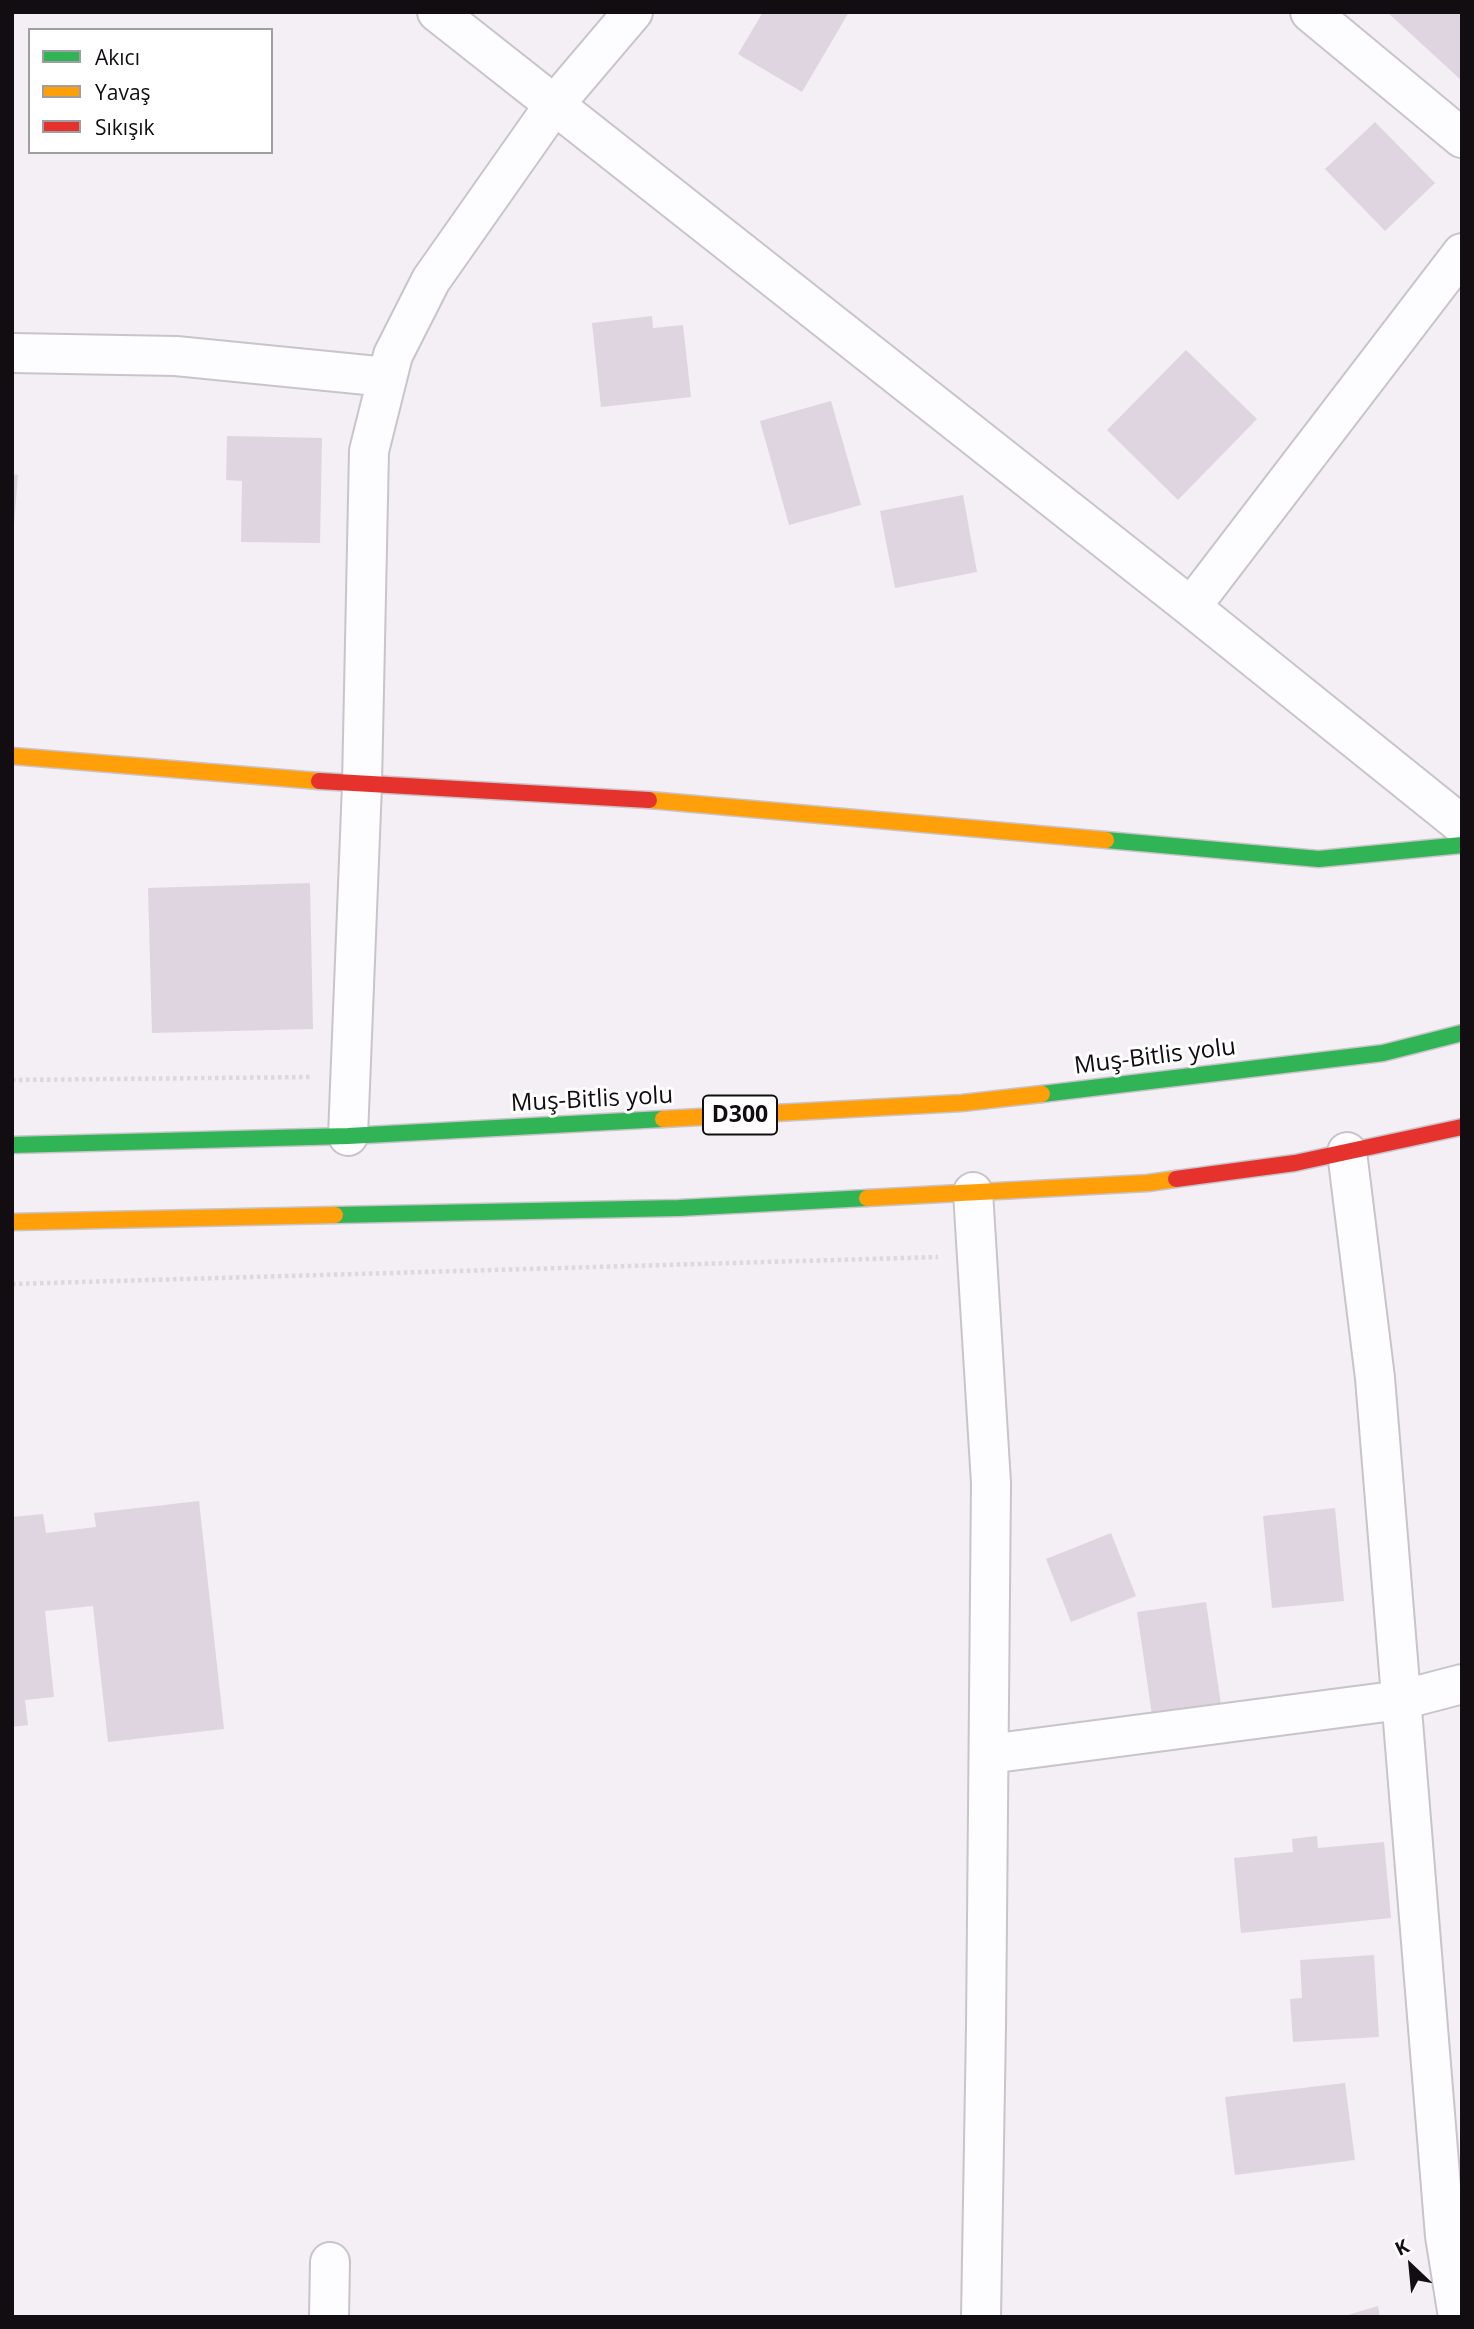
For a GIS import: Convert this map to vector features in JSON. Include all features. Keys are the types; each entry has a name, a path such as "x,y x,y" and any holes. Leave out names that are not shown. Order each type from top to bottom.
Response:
{"main road":[{"path":"12,756 362,785 676,801 1319,859 1462,845"},
{"name":"Muş-Bitlis yolu","path":"12,1145 348,1136 962,1103 1383,1054 1462,1033"},
{"path":"12,1222 679,1208 1148,1183 1295,1163 1462,1127"}],"street":[{"path":"437,12 1191,607 1462,825"},
{"path":"348,1136 362,785 369,451 387,377 393,355 431,280 554,105 633,12"},
{"path":"1310,12 1462,138"},
{"path":"1191,607 1462,253"},
{"path":"12,354 176,356 387,377"},
{"path":"1347,1152 1375,1378 1445,2236 1458,2317"},
{"path":"973,1192 991,1483 981,2317"},
{"path":"989,1754 1401,1700 1462,1685"},
{"path":"329,2317 330,2262"}],"path":[{"path":"12,1080 351,1077"},
{"path":"12,1284 977,1255"}],"building":[{"path":"763,12 849,12 802,92 738,54"},
{"path":"1387,12 1462,12 1462,81"},
{"path":"1375,122 1435,183 1385,231 1325,169"},
{"path":"652,316 653,328 683,325 691,397 601,407 592,323"},
{"path":"1186,350 1257,419 1178,500 1107,430"},
{"path":"831,401 861,505 789,525 760,421"},
{"path":"227,436 322,438 320,543 241,542 242,481 226,480"},
{"path":"12,474 18,475 14,525 12,525"},
{"path":"963,495 977,572 895,588 880,511"},
{"path":"310,883 313,1029 152,1033 148,888"},
{"path":"199,1501 224,1729 108,1742 93,1606 45,1611 54,1697 25,1700 28,1725 12,1727 12,1517 43,1514 46,1533 96,1527 94,1513"},
{"path":"1335,1508 1344,1601 1272,1608 1263,1516"},
{"path":"1111,1533 1136,1596 1071,1622 1046,1559"},
{"path":"1206,1602 1221,1705 1152,1715 1137,1612"},
{"path":"1317,1836 1318,1848 1384,1842 1391,1918 1241,1933 1234,1858 1293,1852 1292,1839"},
{"path":"1374,1955 1379,2037 1293,2042 1290,1999 1302,1998 1300,1960"},
{"path":"1345,2083 1355,2160 1235,2175 1225,2097"},
{"path":"1378,2306 1380,2317 1344,2317 1344,2316"}],"traffic: fast":[{"path":"1106,840 1319,859 1462,845"},
{"path":"1042,1094 1383,1053 1462,1033"},
{"path":"12,1145 348,1136 663,1119"},
{"path":"335,1215 679,1208 867,1198"}],"traffic: slow":[{"path":"12,756 319,781"},
{"path":"649,800 1106,840"},
{"path":"663,1119 962,1103 1042,1094"},
{"path":"867,1198 1148,1183 1176,1179"},
{"path":"12,1222 335,1215"}],"traffic: jam":[{"path":"319,781 649,800"},
{"path":"1176,1179 1295,1163 1462,1127"}]}
